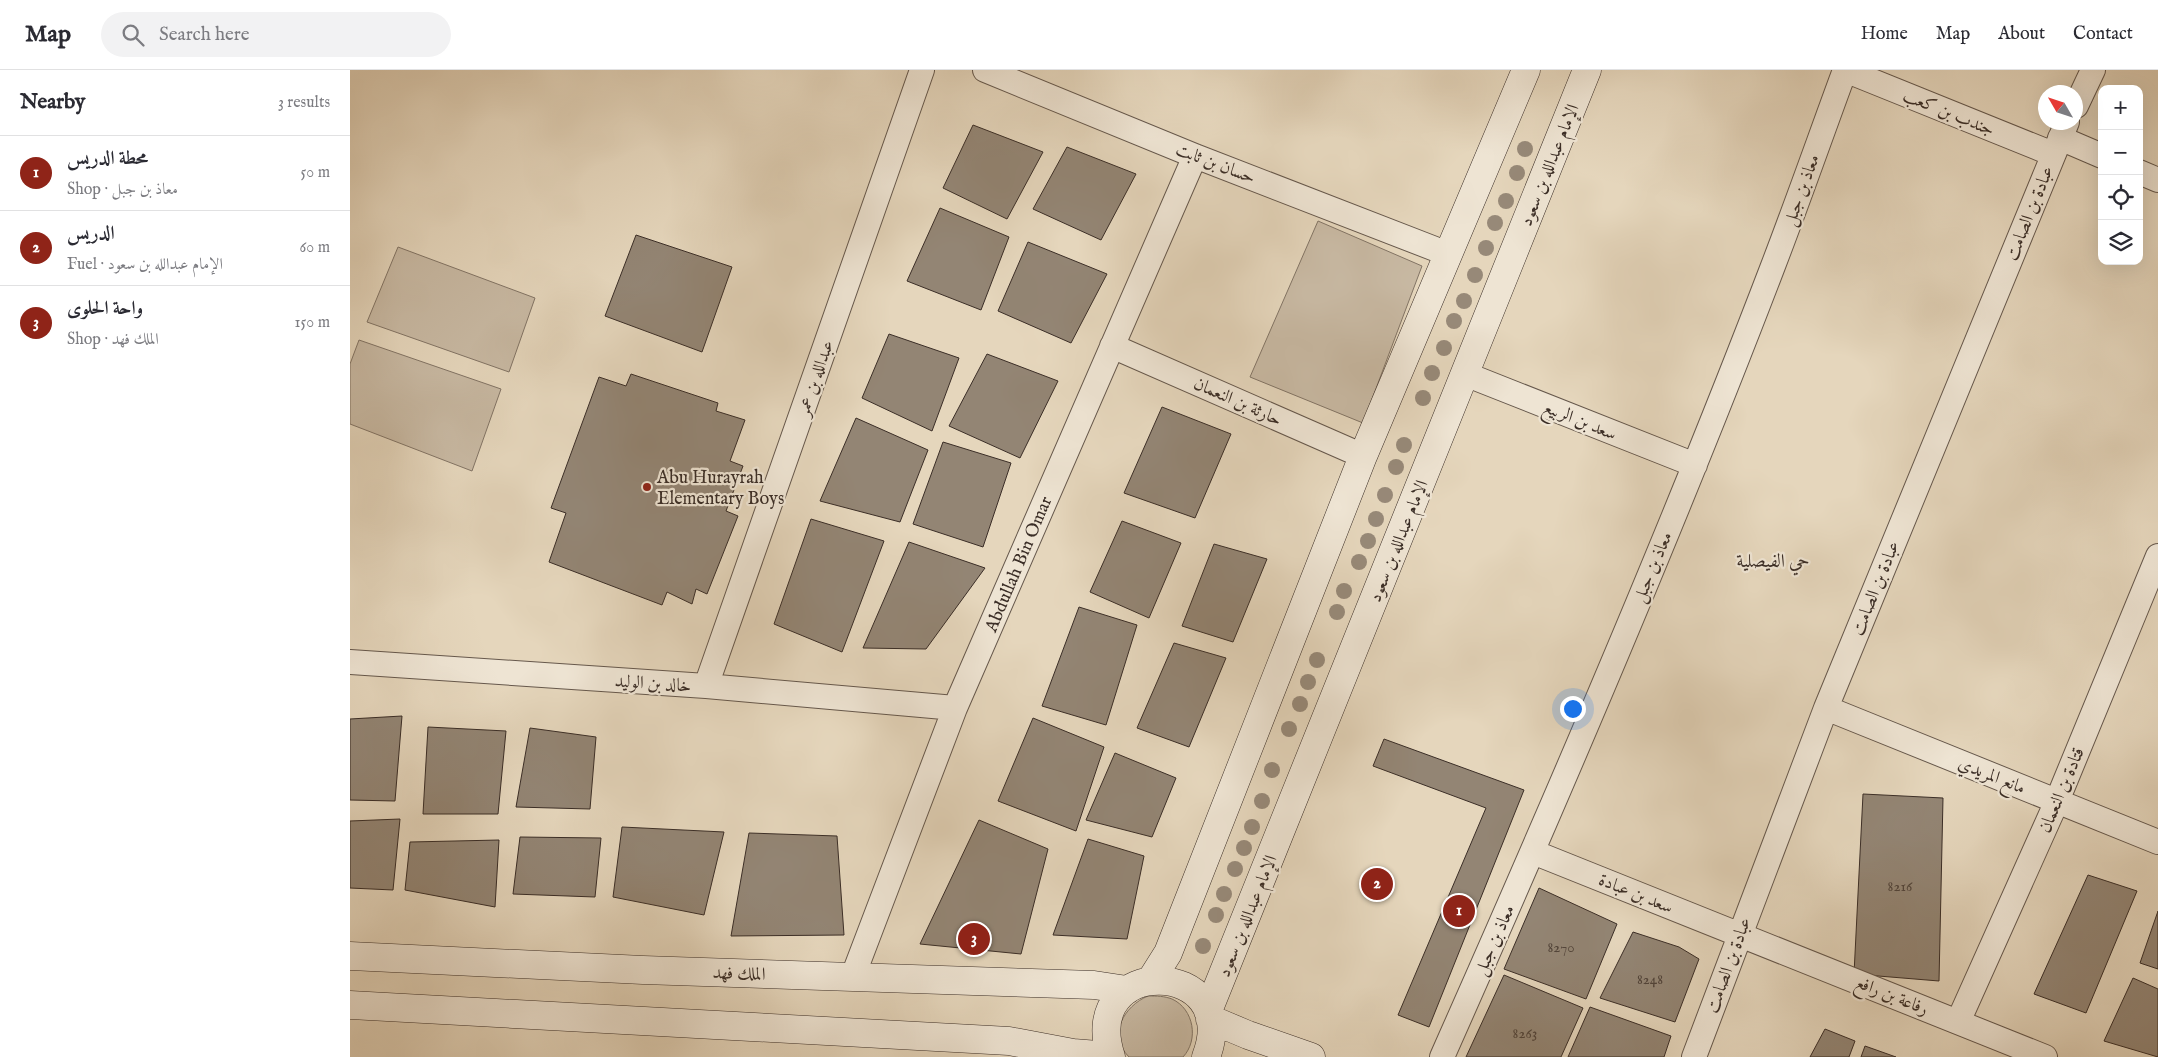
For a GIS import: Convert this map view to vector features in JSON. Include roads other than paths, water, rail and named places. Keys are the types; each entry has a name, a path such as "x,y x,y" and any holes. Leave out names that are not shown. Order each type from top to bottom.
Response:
{"street":[{"name":"عبدالله بن عمر","path":"706,686 922,70"},
{"name":"حسان بن ثابت","path":"985,70 1195,156 1448,254"},
{"path":"350,1005 1009,1041 1073,1053 1111,1057 1105,1030 1108,1015 1116,1001 1139,985 1168,953 1363,456 1526,70"},
{"name":"الإمام عبدالله بن سعود","path":"1209,1015 1587,70"},
{"name":"جندب بن كعب","path":"1845,70 2060,138 2098,154"},
{"name":"معاذ بن جبل","path":"1442,1057 1533,852 1695,465 1774,264 1845,70"},
{"path":"2083,91 2093,70"},
{"name":"عبادة بن الصامت","path":"1694,1057 1826,708 2060,138"},
{"name":"Abdullah Bin Omar","path":"853,976 955,708 1195,156"},
{"path":"2143,174 2158,180"},
{"name":"حارثة بن النعمان","path":"1112,346 1363,456"},
{"name":"سعد بن الربيع","path":"1465,374 1695,465"},
{"name":"قتادة بن النعمان","path":"1958,1022 2151,592 2158,556"},
{"name":"خالد بن الوليد","path":"350,662 706,686 955,708"},
{"name":"مانع المريدي","path":"1826,708 2158,842"},
{"name":"سعد بن عبادة","path":"1533,852 1739,934"},
{"name":"رفاعة بن رافع","path":"1739,934 2045,1057"},
{"name":"الملك فهد","path":"350,956 633,970 1094,985 1139,985 1165,980 1179,983 1191,990 1201,1000 1209,1015"},
{"path":"1206,1057 1211,1043 1212,1027 1209,1015"},
{"path":"1209,1015 1248,1035 1311,1057"}],"place":[{"name":"Abu Hurayrah Elementary Boys","path":"647,487"},
{"name":"الدريس","path":"1377,884"},
{"name":"محطة الدريس","path":"1459,911"},
{"name":"واحة الحلوى","path":"974,939"}],"district":[{"name":"حي الفيصلية","path":"1773,560"}]}
